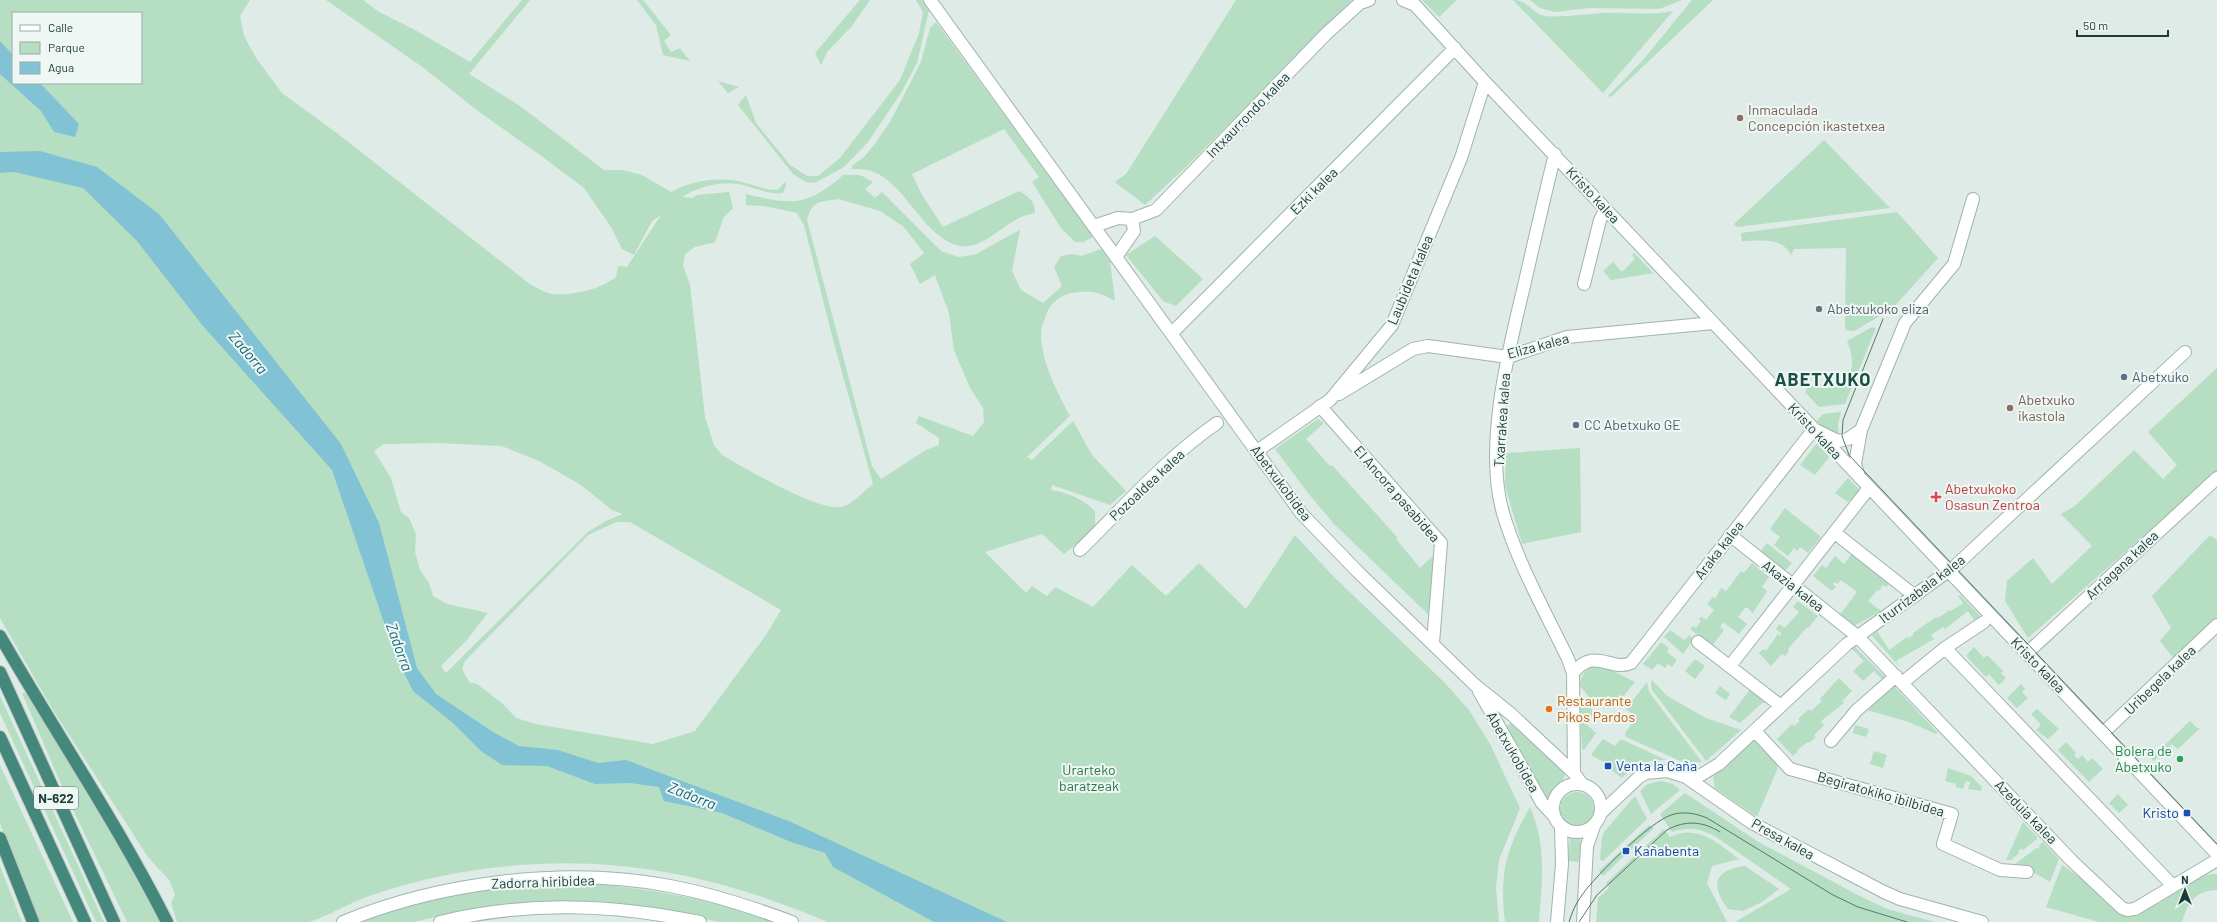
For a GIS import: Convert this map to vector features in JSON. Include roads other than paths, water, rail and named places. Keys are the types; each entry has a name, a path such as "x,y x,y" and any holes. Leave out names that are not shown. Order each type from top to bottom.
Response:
{"highway":[{"path":"0,636 103,805 167,922"},
{"name":"N-622","path":"0,672 114,922"},
{"name":"N-622","path":"0,737 85,922"},
{"path":"0,838 33,922"}],"street":[{"name":"Abetxukobidea","path":"930,0 1302,513 1325,540 1475,685 1512,714 1574,773 1582,784"},
{"name":"Kristo kalea","path":"1403,0 1415,5 1485,82 1555,154 1869,488 2217,854"},
{"name":"Intxaurrondo kalea","path":"1094,226 1118,218 1132,219 1156,210 1326,34 1364,1"},
{"name":"Ezki kalea","path":"1172,333 1455,48"},
{"name":"Laubideta kalea","path":"1256,451 1325,403 1392,326 1461,158 1485,82"},
{"name":"Txarrakea kalea","path":"1555,154 1502,384 1496,463 1503,511 1523,567 1568,659 1573,673 1574,773"},
{"path":"1859,477 1855,464 1861,430 1907,319 1954,264 1973,199"},
{"path":"1584,284 1600,220 1606,209"},
{"path":"1116,257 1134,231 1132,219"},
{"name":"Eliza kalea","path":"1325,403 1413,349 1428,346 1508,357 1567,337 1713,323"},
{"name":"Iturrizabala kalea","path":"1686,777 1702,775 1710,770 1755,731 1857,636 1949,571 2185,352"},
{"name":"El Ancora pasabidea","path":"1325,403 1441,543 1433,643"},
{"name":"Pozoaldea kalea","path":"1080,550 1134,494 1202,433 1217,423"},
{"path":"1814,428 1838,441 1848,439 1861,430"},
{"name":"Araka kalea","path":"1573,673 1579,666 1589,661 1600,660 1626,665 1631,663 1814,428"},
{"name":"Arriagana kalea","path":"2027,653 2217,478"},
{"path":"1730,666 1869,488"},
{"path":"1835,533 1915,596"},
{"name":"Akazia kalea","path":"1730,535 1857,636"},
{"path":"1831,740 1857,710 1984,622"},
{"name":"Uribegela kalea","path":"2103,733 2217,625"},
{"name":"Azeduia kalea","path":"1857,636 2072,861 2122,908 2128,910 2135,909 2217,860"},
{"path":"1698,642 1781,706"},
{"path":"1945,648 2173,886"},
{"name":"Abetxukobidea","path":"1475,685 1542,803 1554,816"},
{"name":"Begiratokiko ibilbidea","path":"1755,731 1790,769 1952,814 1943,844 2000,870 2027,872"},
{"name":"Presa kalea","path":"1601,813 1629,786 1646,773 1667,771 1686,777 1752,823 1884,892 1900,899 1982,922"},
{"path":"1583,922 1587,846 1594,826 1601,813 1601,804 1596,793 1582,784 1571,785 1559,792 1553,805 1554,816 1561,826 1566,830 1578,832 1594,826"},
{"path":"1557,922 1562,864 1561,826"},
{"name":"Zadorra hiribidea","path":"343,922 417,896 465,887 514,881 571,878 628,881 668,886 743,904 792,922"},
{"name":"Zadorra hiribidea","path":"440,922 468,915 516,910 573,907 652,912 700,922"}],"water":[{"path":"0,41 12,54 12,84 41,84 79,124 75,137 54,132 41,111 0,74"},
{"name":"Zadorra","path":"40,151 97,167 159,214 341,444 379,523 417,668 436,694 493,732 519,746 558,750 598,763 626,760 791,822 1007,922 934,922 833,867 825,853 791,842 722,813 664,801 659,787 630,783 595,784 547,766 502,765 481,751 453,723 413,691 394,652 332,470 203,326 137,241 83,188 14,172 0,173 0,152"}],"tram line":[{"path":"1883,319 1843,420 1842,436 1849,455 2217,844"},
{"path":"1569,922 1574,908 1582,895 1599,875 1624,850 1637,838 1662,820 1671,815 1684,813 1707,818 1833,895 1858,907 1907,922"},
{"path":"1579,922 1597,895 1667,830 1687,823 1694,823 1714,828 1720,832"}],"place":[{"name":"Inmaculada Concepción ikastetxea","path":"1740,118"},
{"name":"Abetxukoko eliza","path":"1819,309"},
{"name":"Abetxuko","path":"2124,377"},
{"name":"Abetxuko ikastola","path":"2010,408"},
{"name":"CC Abetxuko GE","path":"1576,425"},
{"name":"Abetxukoko Osasun Zentroa","path":"1936,497"},
{"name":"Restaurante Pikos Pardos","path":"1549,709"},
{"name":"Bolera de Abetxuko","path":"2180,759"},
{"name":"Venta la Caña","path":"1608,766"},
{"name":"Kristo","path":"2187,813"},
{"name":"Kañabenta","path":"1626,851"}],"district":[{"name":"ABETXUKO","path":"1823,380"}],"park label":[{"name":"Urarteko baratzeak","path":"1089,778"}]}
